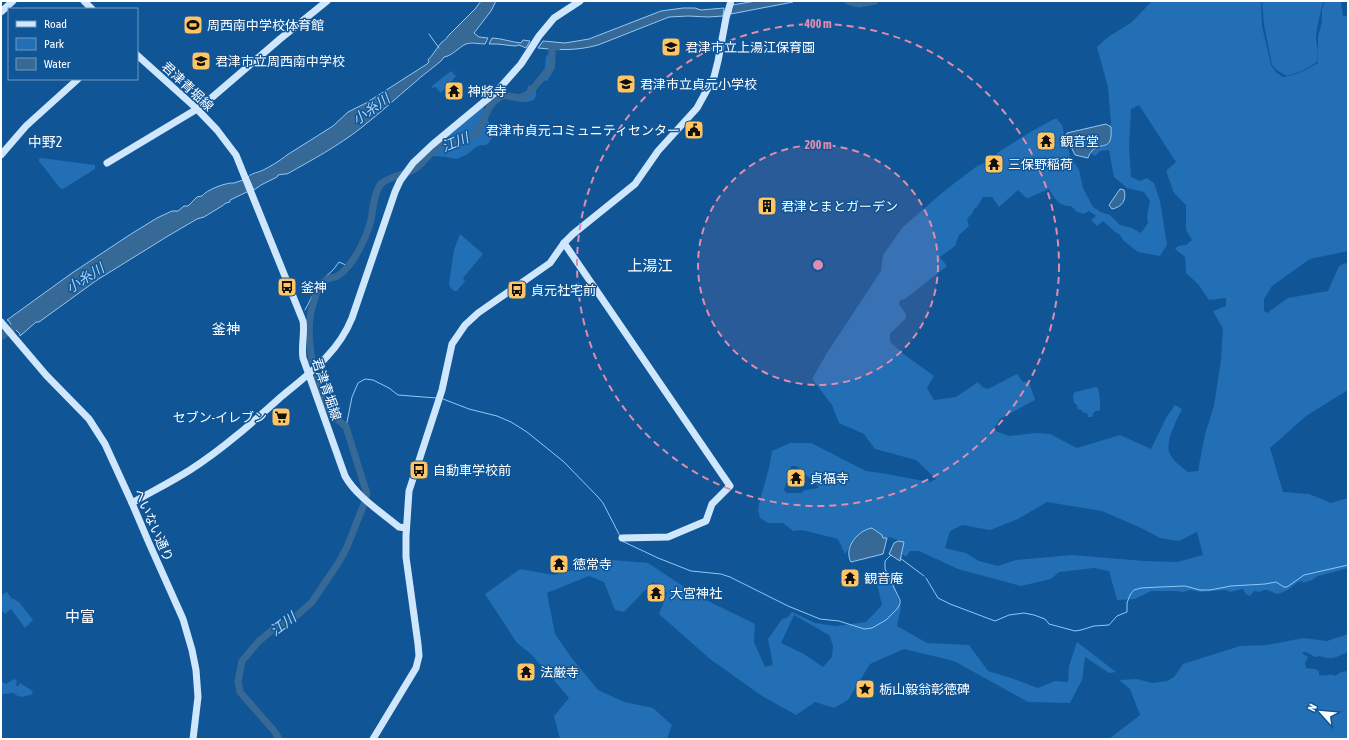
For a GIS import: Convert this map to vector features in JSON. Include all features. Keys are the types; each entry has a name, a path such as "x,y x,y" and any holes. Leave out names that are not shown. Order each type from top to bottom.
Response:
{"street":[{"path":"1,12 13,1"},
{"path":"12,8 20,1"},
{"path":"107,164 197,110 327,1"},
{"path":"132,503 190,470 216,451 308,374 336,348 349,326 395,192 402,178 410,167 432,145 497,91 513,74 539,36 554,18 580,1"},
{"path":"374,739 416,668 419,656 406,557 406,528 409,491 439,398 452,344 461,330 478,313 550,263 564,243 584,224 636,184 658,151 697,108 714,77 726,18 731,3"},
{"name":"君津青堀線","path":"138,56 217,130 236,155 303,321 303,358 341,467 349,483 356,491 399,526 406,528"},
{"path":"1,155 26,126 77,80"},
{"path":"564,243 730,486 712,504 706,521 668,537 622,538"},
{"name":"へいない通り","path":"1,322 46,375 89,418 105,444 183,619 196,670 198,697 193,739"}],"green space":[{"path":"1152,1 1261,1 1262,26 1271,65 1276,72 1283,77 1297,74 1318,63 1318,36 1322,22 1322,9 1325,1 1341,1 1343,16 1348,16 1348,251 1310,259 1272,286 1264,299 1264,311 1267,313 1288,298 1328,291 1339,266 1348,262 1348,390 1306,416 1270,448 1283,492 1309,494 1331,503 1348,498 1348,568 1318,576 1303,583 1301,581 1289,589 1277,594 1264,590 1260,592 1254,591 1250,596 1246,594 1243,589 1230,592 1226,590 1200,592 1191,590 1182,592 1151,591 1135,599 1117,600 1109,571 1094,568 1059,572 1051,579 1021,586 958,569 919,551 910,551 906,557 902,554 904,542 889,537 883,539 882,535 872,528 859,534 845,554 838,539 802,530 793,531 783,523 768,523 760,518 758,510 759,504 772,451 790,443 811,443 866,471 930,482 936,479 916,460 875,449 864,434 839,423 832,405 812,379 827,353 881,271 883,255 903,227 943,192 977,166 992,160 997,153 1032,131 1054,119 1057,119 1062,125 1070,156 1079,170 1083,188 1093,207 1110,215 1120,225 1132,228 1141,233 1148,223 1147,216 1150,201 1144,192 1127,188 1114,177 1109,150 1100,151 1095,156 1089,152 1111,124 1108,87 1097,47 1108,37 1132,22","holes":["1139,105 1176,162 1166,171 1174,193 1186,205 1186,230 1192,240 1186,245 1178,246 1175,249 1185,257 1186,273 1198,284 1209,300 1226,298 1226,306 1213,311 1223,329 1221,360 1214,406 1205,434 1198,471 1188,472 1176,462 1170,454 1170,438 1174,425 1182,409 1175,405 1166,418 1151,449 1120,435 1077,448 1050,434 1036,433 1009,436 993,430 1000,419 1035,400 1029,382 1023,382 1017,374 988,389 982,387 978,382 956,397 934,400 927,388 934,376 890,342 890,334 906,318 906,314 899,304 900,300 905,299 947,266 940,257 955,246 959,235 969,226 967,220 968,218 983,197 992,197 999,207 1018,190 1026,198 1028,198 1049,189 1055,199 1063,205 1071,206 1076,211 1083,214 1089,211 1096,216 1091,220 1097,226 1103,221 1138,252 1160,256 1167,245 1160,201 1154,183 1147,178 1140,181 1131,177 1129,146 1131,109","791,466 796,466 799,468 819,488 805,490 801,493 787,493 784,490","1047,502 1102,511 1160,538 1179,541 1197,532 1203,555 1177,562 1072,555 1016,560 998,566 979,561 966,553 945,548 950,531 962,525 990,530 1018,519"]},
{"path":"1262,1 1324,1 1316,36 1318,53 1317,62 1302,71 1287,76 1278,71 1272,65 1264,25"},
{"path":"549,54 554,58 554,68 547,81 544,80 537,88 534,99 524,102 512,100 506,97 507,94 520,96 525,94 528,86 532,85 545,68 546,56"},
{"path":"451,71 456,76 441,93 435,87 432,88 432,86"},
{"path":"484,107 484,112 493,131 491,140 486,145 477,146 466,155 457,159 433,156 419,169 415,168 417,161 479,109"},
{"path":"41,158 95,165 95,169 63,189 60,188 39,161"},
{"path":"460,234 483,254 463,278 465,281 457,291 454,291 449,284 454,250"},
{"path":"1096,387 1098,388 1100,410 1094,412 1092,417 1088,417 1087,413 1084,413 1080,409 1078,410 1077,405 1074,403 1073,395 1075,392"},
{"path":"612,560 648,563 698,596 755,624 754,642 765,667 773,665 768,639 782,619 787,618 792,612 815,623 836,626 866,622 882,605 877,584 881,577 890,573 901,608 897,626 927,643 969,645 988,671 1038,688 1055,681 1068,682 1069,666 1077,642 1116,672 1109,673 1085,657 1082,680 1070,703 1028,702 954,661 904,649 870,664 848,700 834,708 815,702 796,715 762,696 710,659 659,614 667,593 653,582 624,612 615,610 604,582 589,576 547,593 555,634 571,657 598,690 624,702 653,708 672,725 667,739 560,739 554,716 569,698 531,654 517,643 485,594 520,569 554,575","holes":["794,615 829,635 833,645 832,657 823,667 804,654 781,643"]},
{"path":"7,592 12,599 19,602 33,620 25,628 11,609 5,614 1,610 1,595"},
{"path":"1348,634 1348,652 1331,658 1321,656 1315,657 1306,652 1303,652 1303,654 1308,657 1305,663 1306,668 1319,671 1319,675 1335,676 1341,672 1348,671 1348,739 1109,739 1140,715 1130,689 1119,680 1137,679 1152,683 1167,681 1174,677 1183,664 1240,646 1267,645 1303,638 1327,641"},
{"path":"14,679 17,681 16,686 20,683 33,693 31,695 21,697 15,693 1,694 1,681 6,684"}],"water":[{"path":"481,1 496,1 491,11 474,33 479,37 488,38 485,44 466,44 450,55 444,57 352,135 287,174 278,175 254,190 248,177 274,164 333,126 348,112 366,103 427,64 429,62 428,60 441,43"},
{"path":"756,1 793,2 731,14 732,5"},
{"path":"695,8 701,10 724,8 723,16 669,17 590,47 568,50 538,48 543,41 565,43 589,39 661,11"},
{"path":"492,38 521,43 523,40 530,41 526,48 519,45 489,44"},
{"path":"1106,124 1111,127 1110,141 1108,144 1095,149 1090,153 1088,158 1075,155 1066,136 1067,133"},
{"path":"243,180 249,191 230,200 230,202 204,217 197,219 97,280 39,322 36,322 20,336 20,334 7,320 72,273 157,218 172,211 178,211 184,206 188,206 197,197 202,196 212,189"},
{"path":"1120,189 1124,190 1124,200 1119,207 1112,209 1109,205"},
{"path":"872,528 882,535 883,538 887,538 883,554 851,562 849,551 853,540 862,532"},
{"path":"898,541 904,542 900,561 889,554 894,543"}],"waterway":[{"name":"江川","path":"848,1 859,4 875,1"},
{"path":"429,34 439,48"},
{"name":"江川","path":"312,361 309,338 310,316 316,295 325,280 337,277 343,272 357,254 369,227 379,186 389,179 417,168 436,148 470,138 478,131 491,104 502,96 520,97 528,94 551,68 552,47 557,47"},
{"name":"江川","path":"305,310 319,283 339,262 348,266"},
{"name":"小糸川","path":"1,337 20,323"},
{"name":"江川","path":"316,378 329,410 346,427 367,494 366,496"},
{"path":"346,427 352,397 358,383 365,379 373,380 389,388 398,395 436,398"},
{"path":"443,399 469,409 497,416 511,422 527,432 564,462 598,497 603,503 620,536"},
{"name":"江川","path":"279,739 275,732 240,692 238,681 242,661 259,641 275,628 294,618 312,602 339,562 347,547 364,504"},
{"path":"622,541 658,558 691,571 721,574 730,577 788,606 820,619 839,621 864,629 872,628 886,620 900,604 900,600 885,569 885,561 891,555"},
{"path":"900,558 924,576"},
{"path":"926,578 938,598 995,621 1009,615 1024,613 1045,619 1049,624 1075,631 1094,626 1109,625 1117,616 1127,612 1127,603 1130,595 1134,590 1141,588 1185,586 1200,590 1210,590 1231,586 1276,582 1284,587 1287,587 1304,575 1348,565"}],"place":[{"name":"周西南中学校体育館","path":"193,25"},
{"name":"君津市立上湯江保育園","path":"671,47"},
{"name":"君津市立周西南中学校","path":"201,61"},
{"name":"君津市立貞元小学校","path":"626,84"},
{"name":"神將寺","path":"454,91"},
{"name":"君津市貞元コミュニティセンター","path":"694,130"},
{"name":"観音堂","path":"1046,141"},
{"name":"三保野稲荷","path":"994,164"},
{"name":"君津とまとガーデン","path":"767,206"},
{"name":"釜神","path":"287,287"},
{"name":"貞元社宅前","path":"517,290"},
{"name":"セブン-イレブン","path":"281,417"},
{"name":"自動車学校前","path":"419,470"},
{"name":"貞福寺","path":"796,478"},
{"name":"徳常寺","path":"559,564"},
{"name":"観音庵","path":"850,578"},
{"name":"大宮神社","path":"656,593"},
{"name":"法厳寺","path":"526,672"},
{"name":"栃山毅翁彰徳碑","path":"865,689"}],"district":[{"name":"中野2","path":"45,142"},
{"name":"上湯江","path":"650,266"},
{"name":"釜神","path":"226,329"},
{"name":"中富","path":"80,617"}]}
